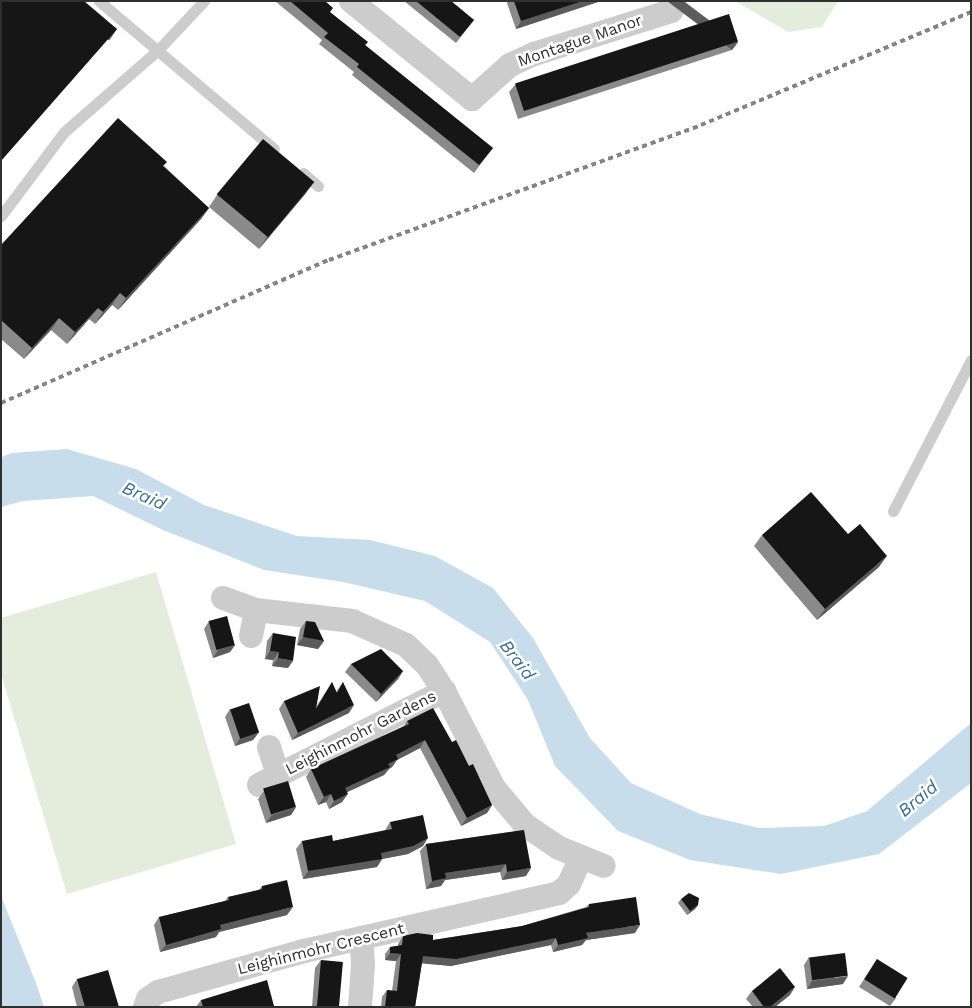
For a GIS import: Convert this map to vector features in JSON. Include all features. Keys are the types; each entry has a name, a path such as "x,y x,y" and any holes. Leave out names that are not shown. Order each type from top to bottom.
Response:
{"street":[{"name":"Montague Manor","path":"351,1 472,99 510,65 534,54 671,11"},
{"name":"Leighinmohr Gardens","path":"223,598 256,610 352,621 406,645 427,665 444,691 494,788 525,825 580,859 604,866"},
{"path":"251,636 256,610"},
{"name":"Leighinmohr Gardens","path":"269,747 269,780 444,691"},
{"name":"Leighinmohr Crescent","path":"145,1007 153,994 166,989 361,938 559,893 569,884 580,859"},
{"path":"360,1007 363,964 361,938"}],"lane":[{"path":"99,1 318,186"},
{"path":"1,216 64,132 157,51 204,1"},
{"path":"892,512 971,360"}],"green space":[{"path":"735,1 838,1 822,27 788,32"},
{"path":"156,572 236,844 67,894 1,674 1,618"}],"water":[{"name":"Braid","path":"67,449 136,469 204,505 297,536 370,540 435,556 493,588 533,638 590,738 631,783 700,814 759,828 824,826 867,811 971,723 971,783 879,854 781,874 690,860 618,831 555,766 528,700 490,642 425,601 343,582 264,570 163,530 93,496 23,501 1,507 1,457 12,453"},
{"path":"1,896 36,983 44,1007 1,1007"}],"building":[{"path":"1,1 84,1 117,29 1,161"},
{"path":"290,1 325,1 333,8 330,12 368,42 365,45 493,148 479,165 357,67 359,64 324,37 328,33"},
{"path":"416,1 451,1 474,20 460,37"},
{"path":"514,1 583,1 521,21"},
{"path":"729,14 738,42 524,111 515,84"},
{"path":"118,118 167,162 163,166 209,208 126,298 120,293 103,312 98,308 75,332 59,318 32,348 1,320 1,245"},
{"path":"263,139 314,182 268,237 217,194"},
{"path":"811,492 848,534 860,524 887,556 825,609 762,535"},
{"path":"227,616 235,645 216,650 209,621"},
{"path":"306,621 315,622 324,641 303,637"},
{"path":"273,633 296,637 293,661 278,658 279,652 270,651"},
{"path":"381,649 403,671 381,694 351,664"},
{"path":"332,682 337,693 343,682 354,705 298,733 284,701 320,686 316,709"},
{"path":"249,703 259,732 240,739 230,710"},
{"path":"433,708 452,742 456,740 469,766 473,764 492,805 467,818 425,740 396,755 398,759 388,764 390,767 345,788 348,794 334,801 331,794 324,797 311,769 409,724 407,721"},
{"path":"288,781 296,807 271,814 263,789"},
{"path":"423,815 428,838 413,846 381,853 382,859 308,871 302,841 332,835 333,841 392,829 390,822"},
{"path":"524,830 531,868 507,872 506,864 445,873 446,878 432,881 426,844"},
{"path":"287,880 293,907 220,925 221,929 166,945 159,917 229,900 228,897 262,889 262,886"},
{"path":"689,893 699,898 698,905 690,911 681,899"},
{"path":"636,897 640,925 586,933 588,938 558,945 556,938 456,959 423,956 415,1007 385,1007 387,990 397,991 401,954 390,953 390,947 402,945 403,936 417,933 433,935 433,940 522,926 589,907 589,904"},
{"path":"845,953 848,976 812,980 809,957"},
{"path":"877,959 908,978 895,998 864,979"},
{"path":"321,960 343,962 339,1007 317,1007"},
{"path":"780,968 795,987 770,1007 764,1007 752,991"},
{"path":"108,970 119,1007 85,1007 77,979"},
{"path":"267,980 274,1006 203,1007 201,1000"}],"railway":[{"path":"1,403 329,260 701,125 971,12"}]}
